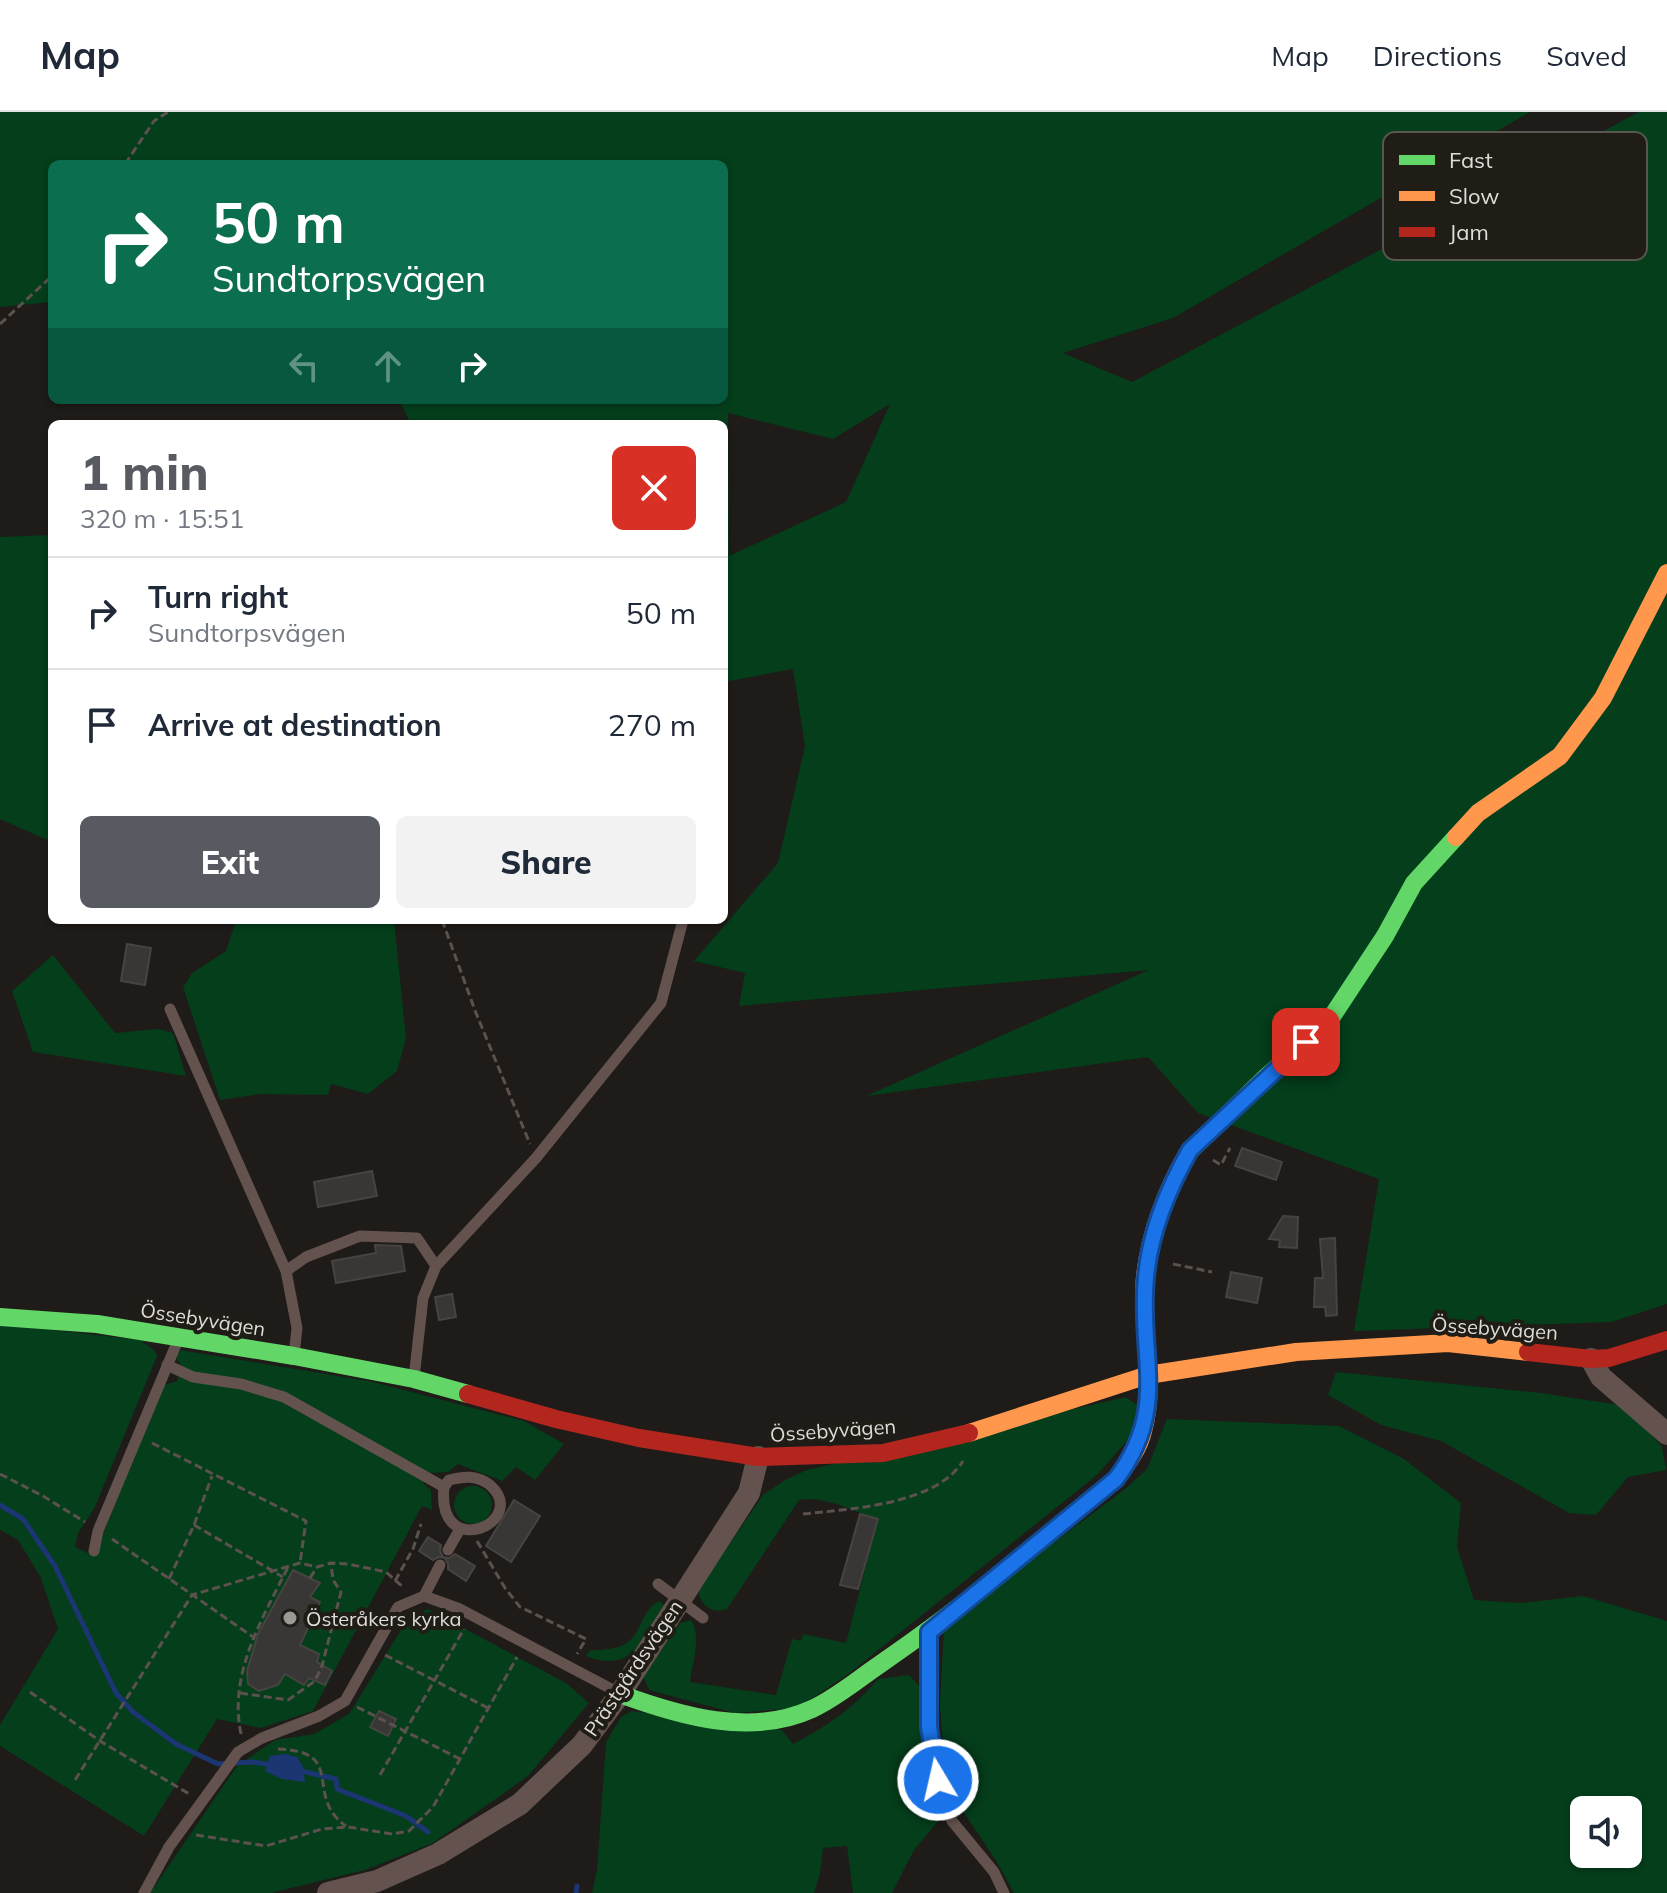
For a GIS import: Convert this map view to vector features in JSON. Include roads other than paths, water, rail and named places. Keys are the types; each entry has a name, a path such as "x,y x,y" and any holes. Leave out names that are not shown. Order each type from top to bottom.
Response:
{"street":[{"path":"620,1694 680,1715 743,1722 794,1716 829,1700 929,1632 1116,1479 1143,1433 1148,1406 1145,1279 1152,1236 1178,1171 1190,1150 1327,1024 1385,936 1414,883 1478,813 1560,756 1603,698 1667,573"},
{"name":"Össebyvägen","path":"0,1317 97,1324 294,1356 414,1379 556,1419 639,1438 758,1457 883,1453 975,1432 1148,1375 1296,1352 1448,1343 1591,1359 1609,1358 1667,1340"},
{"path":"1591,1359 1601,1377 1667,1434"},
{"name":"Prästgårdsvägen","path":"328,1893 377,1881 438,1854 520,1804 582,1745 620,1694 749,1493 758,1457"}],"lane":[{"path":"414,1379 423,1298 436,1266 536,1158 661,1003 682,924"},
{"path":"170,1009 286,1271 297,1328 294,1356"},
{"path":"286,1271 306,1257 360,1236 417,1238 436,1266"},
{"path":"94,1551 98,1531 179,1338"},
{"path":"167,1365 193,1377 241,1384 284,1397 444,1487"},
{"path":"448,1550 465,1530 485,1526 498,1516 501,1503 498,1492 482,1479 463,1476 449,1480 444,1487 442,1504 450,1521 465,1530"},
{"path":"144,1893 181,1829 238,1752 345,1701 398,1607 420,1598 440,1565"},
{"path":"658,1584 703,1618"},
{"path":"420,1598 472,1616 620,1694"},
{"path":"929,1632 929,1727 938,1780 952,1821 994,1872 1004,1893"}],"water":[{"path":"284,1754 297,1757 303,1767 305,1782 282,1779 265,1771 270,1756"}],"waterway":[{"path":"0,1505 23,1519 55,1566 116,1693 133,1712 176,1744 218,1764 253,1762 272,1765"},
{"path":"297,1770 336,1779 337,1789 406,1816 428,1832"},
{"path":"576,1893 577,1886"}],"place":[{"name":"Österåkers kyrka","path":"290,1618"}]}
